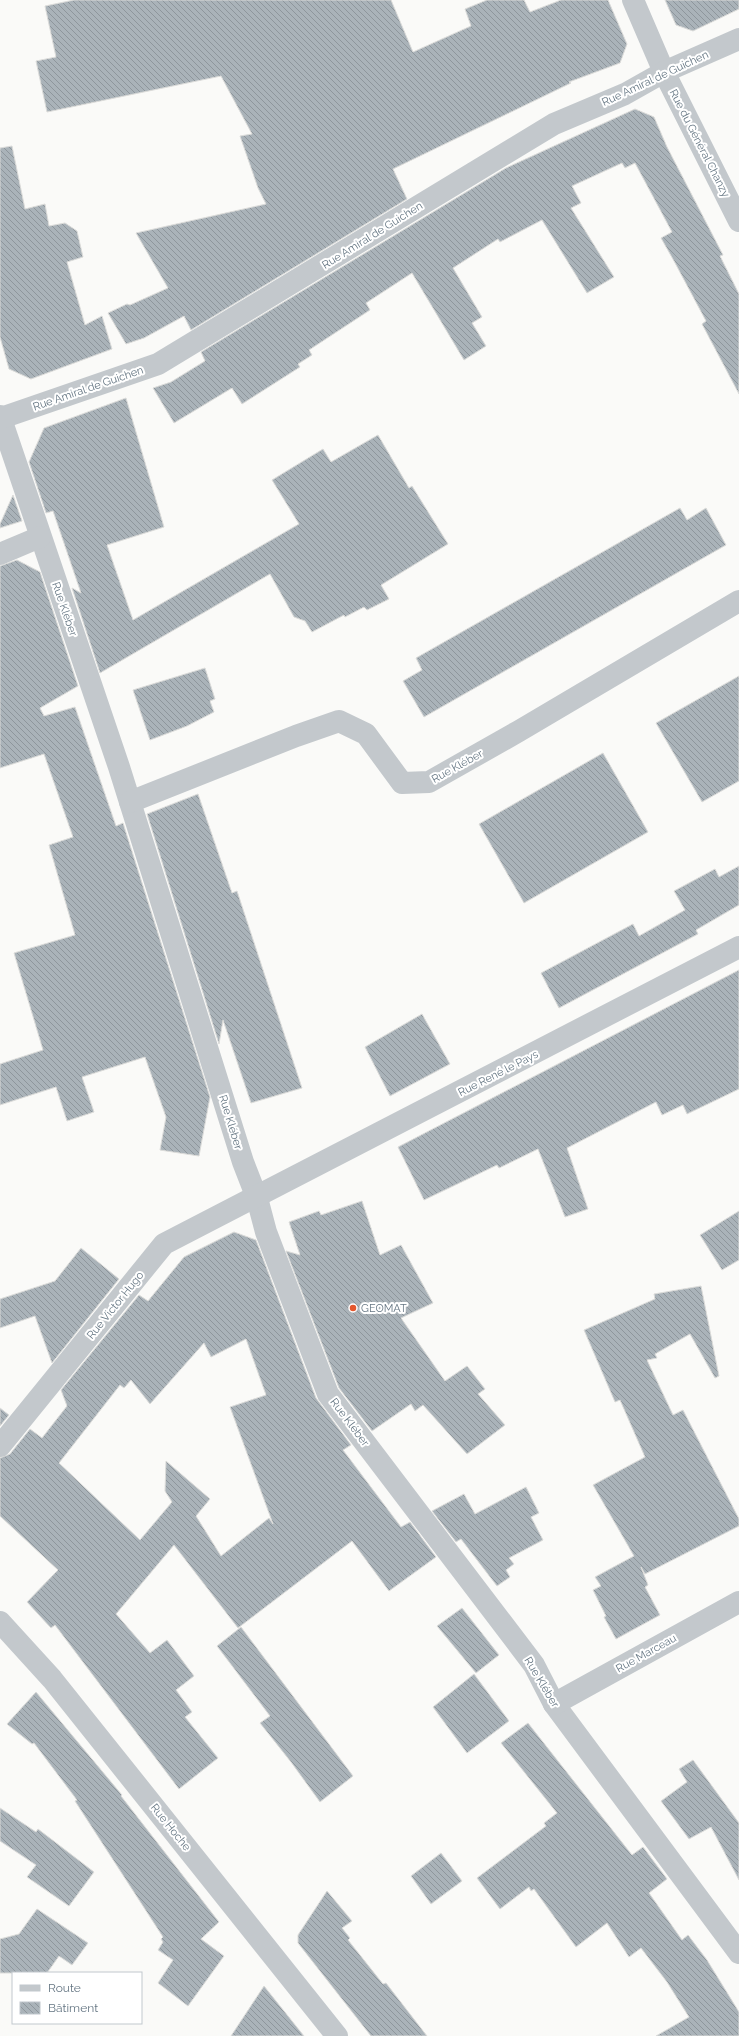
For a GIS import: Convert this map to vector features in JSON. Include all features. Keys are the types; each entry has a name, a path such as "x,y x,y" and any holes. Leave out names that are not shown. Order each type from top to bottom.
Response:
{"street":[{"name":"Rue du Général Chanzy","path":"633,0 664,72 739,221"},
{"name":"Rue Amiral de Guichen","path":"0,417 158,364 554,124 625,94 664,72 739,39"},
{"name":"Rue Kléber","path":"0,417 130,802 243,1162 257,1198 266,1232 328,1394 534,1665 554,1704 739,1954"},
{"path":"0,554 40,537"},
{"name":"Rue Kléber","path":"130,802 296,736 339,721 366,734 402,783 429,782 519,732 739,601"},
{"name":"Rue René le Pays","path":"257,1198 739,947"},
{"name":"Rue Victor Hugo","path":"0,1446 164,1244 257,1198"},
{"name":"Rue Marceau","path":"554,1704 739,1602"},
{"name":"Rue Hoche","path":"0,1622 52,1679 336,2036"}],"building":[{"path":"74,0 391,0 413,52 471,26 465,9 487,0 524,0 530,12 561,0 608,0 627,44 620,63 569,82 571,83 393,169 407,199 191,330 184,316 144,338 126,344 108,313 168,288 136,233 266,204 258,188 240,136 252,134 221,76 47,112 36,61 56,57 45,6"},
{"path":"665,0 739,0 739,9 693,31 676,25"},
{"path":"635,109 654,117 667,147 723,255 720,256 739,294 739,394 702,324 706,321 661,238 672,232 635,163 625,168 622,163 572,186 581,203 571,208 614,277 587,293 542,220 500,242 498,239 453,268 482,317 472,323 486,346 464,360 412,273 366,303 370,310 309,350 312,355 298,364 300,367 242,404 232,388 174,423 153,388 171,382 205,361 201,352 506,168"},
{"path":"12,146 25,209 45,204 49,226 65,223 77,231 83,257 67,262 85,325 102,316 112,349 31,379 9,369 0,337 0,148"},
{"path":"126,398 164,527 107,545 133,620 299,524 272,480 323,449 331,462 378,435 409,488 412,486 448,544 381,585 389,599 367,610 364,607 345,617 344,615 312,632 305,621 294,617 270,574 100,673 72,588 81,593 53,511 46,513 29,462 44,428"},
{"path":"13,495 22,521 0,528 0,524"},
{"path":"680,508 687,520 706,508 726,545 424,717 403,681 422,670 416,658"},
{"path":"17,560 40,572 78,686 40,708 44,716 75,707 116,826 123,823 210,1097 199,1156 160,1150 166,1117 145,1057 82,1077 94,1112 67,1121 56,1087 0,1105 0,1064 43,1050 14,953 75,935 49,845 73,837 44,754 0,768 0,566"},
{"path":"205,668 215,699 210,701 214,712 187,726 150,740 133,690"},
{"path":"739,676 739,781 702,802 656,723"},
{"path":"603,753 648,832 524,903 479,824"},
{"path":"198,794 232,893 237,891 302,1088 251,1103 223,1020 219,1044 147,814"},
{"path":"739,866 739,905 696,930 698,934 559,1008 541,973 633,924 639,936 685,910 674,891 715,869 719,877"},
{"path":"739,970 739,1089 687,1114 683,1105 662,1115 656,1102 567,1148 588,1209 565,1217 538,1149 499,1168 497,1165 424,1200 398,1147"},
{"path":"422,1014 450,1064 390,1096 365,1047"},
{"path":"362,1201 380,1255 401,1245 433,1303 401,1318 445,1381 467,1366 485,1389 478,1394 505,1425 467,1454 423,1405 415,1411 411,1404 372,1431 339,1388 286,1251 300,1255 289,1222 319,1211 321,1215"},
{"path":"739,1211 739,1260 722,1270 700,1235"},
{"path":"234,1232 256,1240 316,1398 351,1445 343,1450 401,1527 410,1522 436,1557 389,1591 352,1541 238,1628 174,1545 116,1614 150,1653 167,1640 194,1676 176,1690 192,1712 185,1717 218,1758 179,1789 55,1625 51,1628 27,1602 58,1570 0,1516 0,1458 10,1454 30,1429 42,1438 67,1406 61,1390 139,1295 148,1301 184,1257","holes":["246,1339 266,1395 230,1407 273,1524 269,1518 221,1556 196,1516 210,1499 166,1461 165,1491 172,1502 140,1540 59,1463 120,1385 124,1388 131,1380 150,1404 204,1343 211,1357"]},
{"path":"81,1248 119,1279 52,1363 35,1316 0,1328 0,1299 55,1281"},
{"path":"701,1286 719,1376 715,1378 690,1334 655,1354 657,1358 647,1360 673,1415 683,1410 739,1519 739,1526 645,1574 641,1567 648,1585 645,1587 660,1615 616,1639 604,1617 606,1616 593,1590 601,1586 595,1577 634,1556 593,1485 645,1457 620,1400 615,1402 584,1330 655,1299 654,1294"},
{"path":"0,1408 9,1415 0,1426"},
{"path":"526,1487 539,1513 531,1517 543,1540 509,1558 514,1564 506,1570 510,1577 497,1586 461,1539 456,1542 432,1511 464,1494 475,1514"},
{"path":"462,1608 499,1655 476,1673 437,1626"},
{"path":"241,1627 353,1776 320,1802 260,1723 270,1716 217,1646"},
{"path":"474,1674 509,1721 467,1753 433,1707"},
{"path":"36,1692 122,1795 121,1796 219,1922 201,1939 224,1956 188,2006 158,1983 173,1960 158,1950 163,1942 161,1939 163,1937 75,1801 77,1800 34,1743 32,1744 7,1724"},
{"path":"528,1723 632,1855 643,1847 667,1879 649,1893 682,1940 688,1935 707,1960 739,2012 739,2036 656,2036 689,2017 667,1982 641,1948 629,1957 607,1923 576,1947 534,1889 531,1891 529,1887 500,1909 477,1878 546,1826 544,1823 557,1813 501,1743"},
{"path":"693,1760 739,1823 739,1880 711,1827 689,1839 661,1801 687,1782 679,1769"},
{"path":"0,1808 36,1832 38,1829 94,1872 69,1906 27,1877 36,1865 0,1841"},
{"path":"441,1853 462,1881 431,1904 411,1876"},
{"path":"327,1891 352,1921 342,1928 350,1938 348,1940 383,1984 386,1983 427,2036 371,2036 298,1943 298,1935"},
{"path":"37,1909 88,1943 72,1965 59,1956 48,1972 0,1973 0,1939 19,1934"},
{"path":"264,1986 304,2036 231,2036"}],"place":[{"name":"GEOMAT","path":"353,1308"}]}
